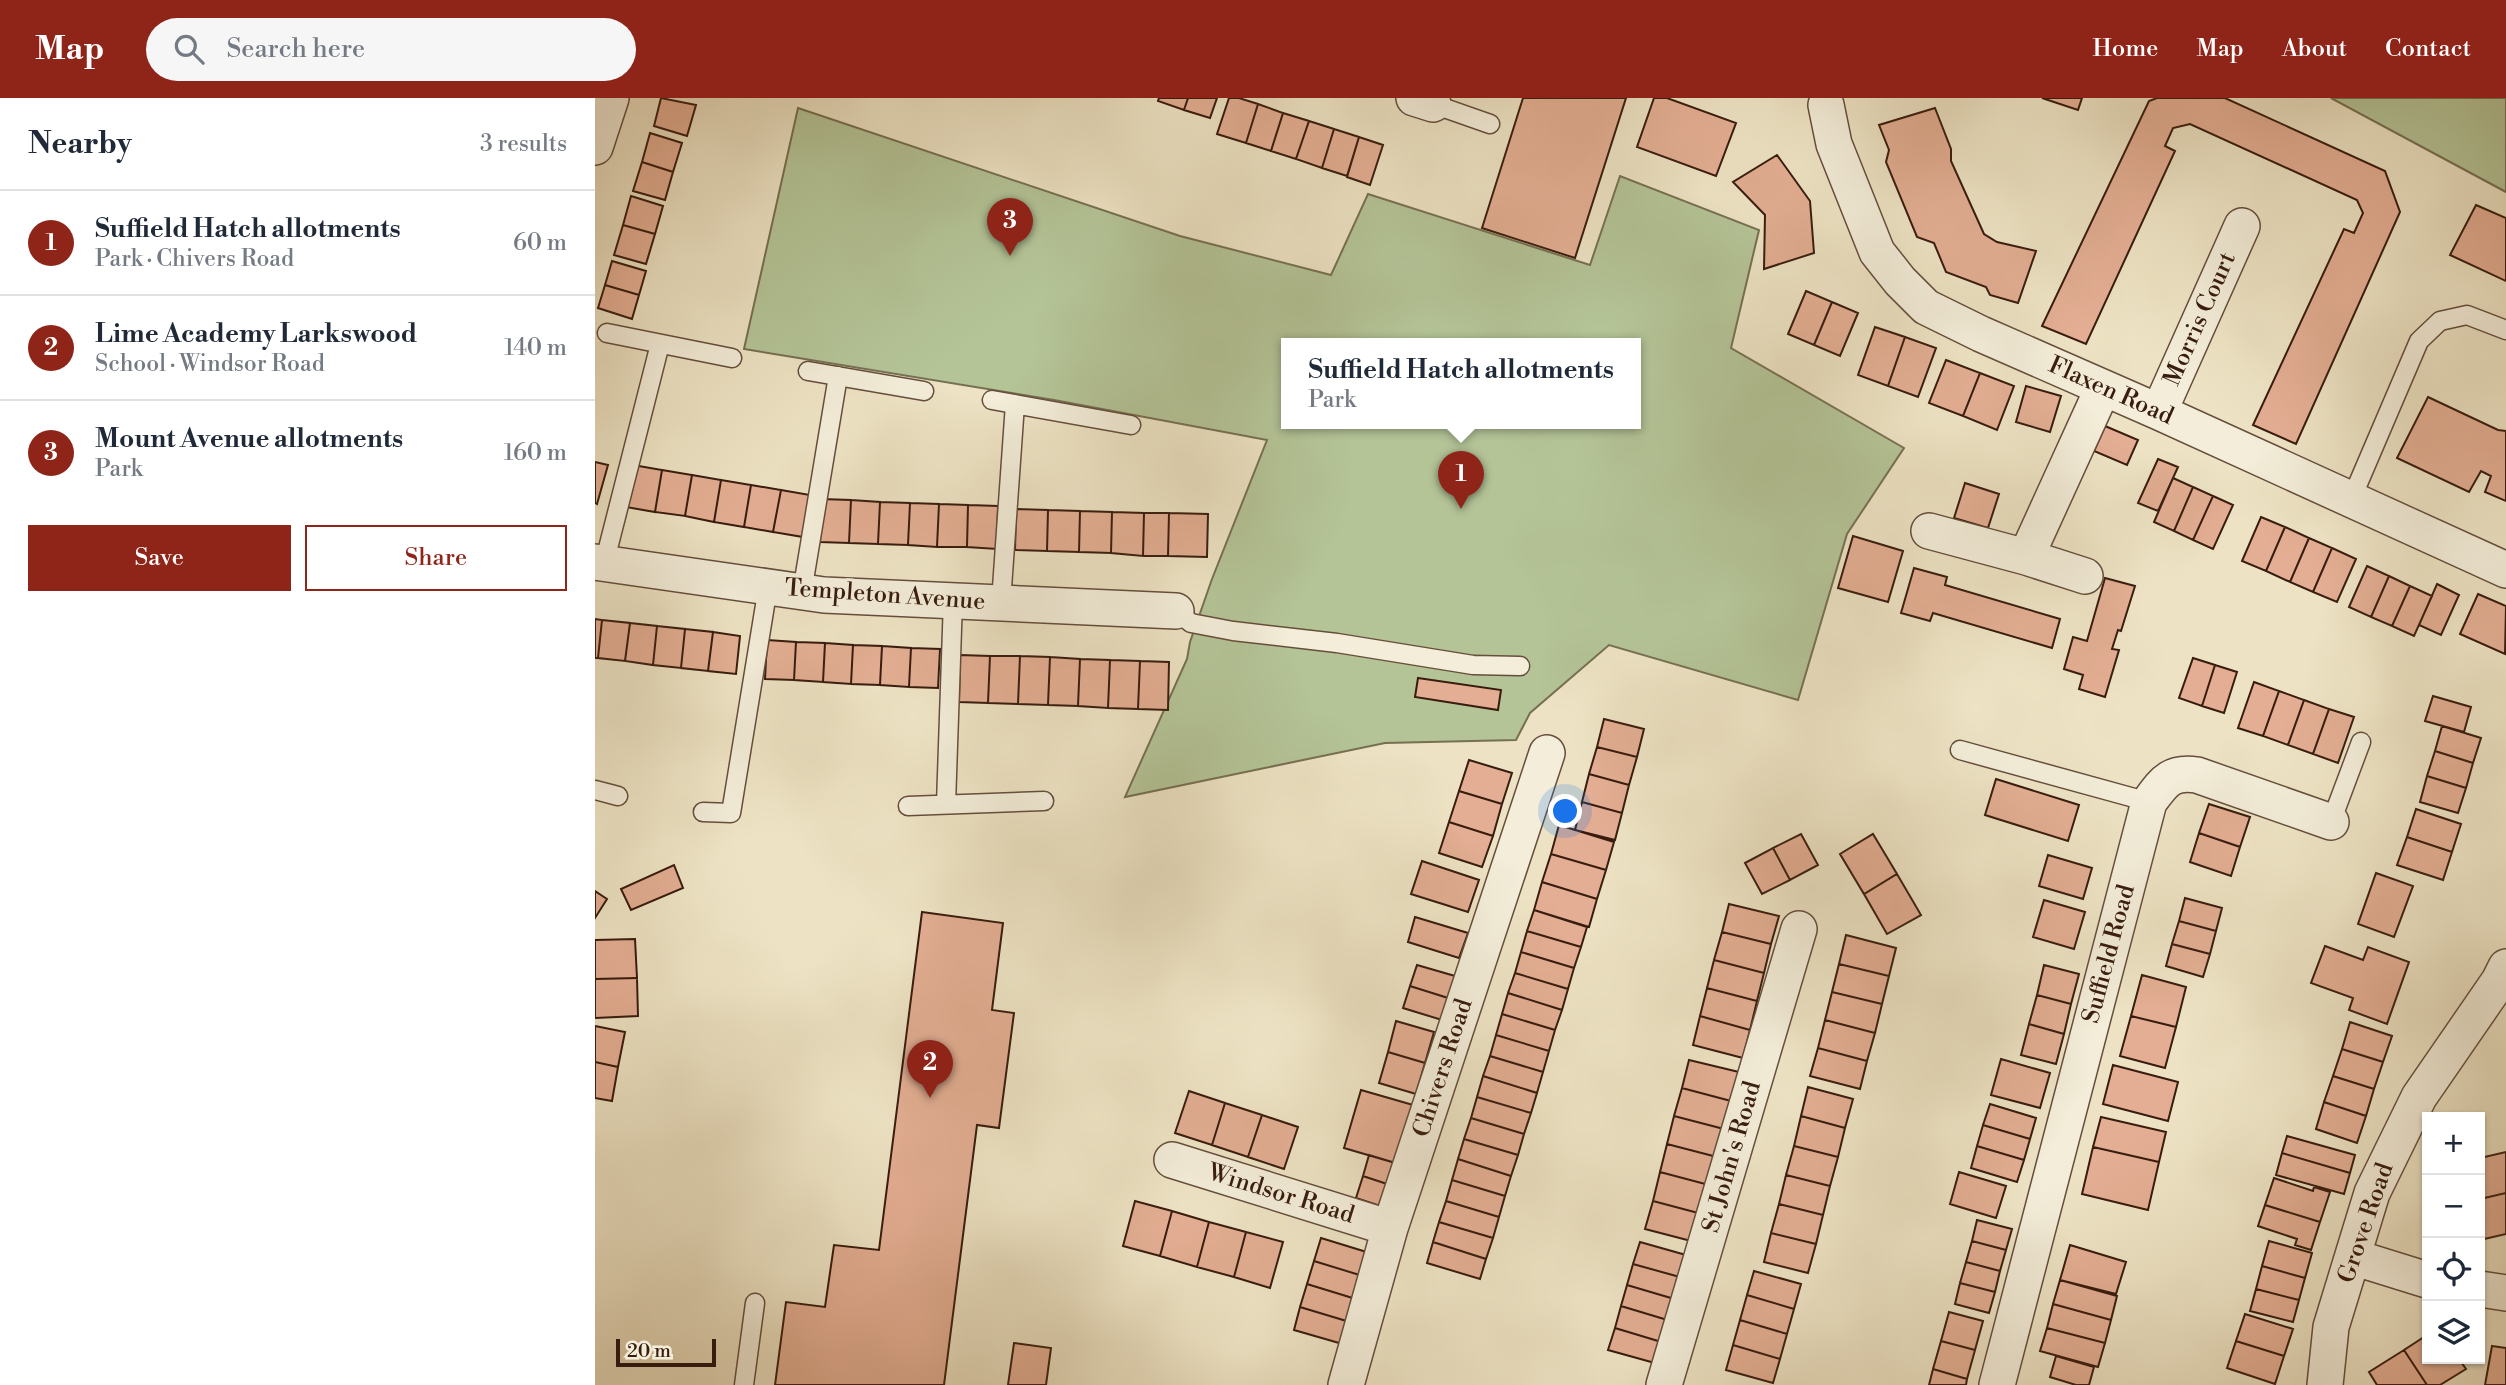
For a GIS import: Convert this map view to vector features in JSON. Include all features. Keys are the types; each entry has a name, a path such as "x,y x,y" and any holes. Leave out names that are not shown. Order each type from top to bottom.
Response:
{"street":[{"path":"595,146 611,98"},
{"name":"Flaxen Road","path":"1825,100 1834,144 1877,252 1900,281 1926,307 2506,570"},
{"name":"Morris Court","path":"2159,412 2242,226"},
{"path":"2026,557 2103,388"},
{"path":"1929,531 2085,576"},
{"name":"Templeton Avenue","path":"600,563 802,592 1177,611"},
{"name":"Chivers Road","path":"1346,1385 1390,1228 1547,753"},
{"name":"Suffield Road","path":"1997,1385 2149,802 2165,780 2182,773 2197,775 2331,822"},
{"name":"St John's Road","path":"1664,1385 1799,929"},
{"name":"Grove Road","path":"2325,1385 2331,1327 2372,1193 2419,1097 2492,992 2506,967"},
{"name":"Windsor Road","path":"1172,1160 1390,1228"},
{"path":"2353,1257 2422,1278"},
{"path":"2485,1290 2506,1293"}],"lane":[{"path":"1423,101 1490,124"},
{"path":"2351,500 2420,341 2439,321 2467,315 2506,330"},
{"path":"607,333 732,358"},
{"path":"600,563 660,344"},
{"path":"808,371 924,391"},
{"path":"802,592 838,376"},
{"path":"992,400 1131,425"},
{"path":"1002,602 1015,404"},
{"path":"703,812 731,813 768,587"},
{"path":"946,804 953,600"},
{"path":"1177,611 1191,623 1233,631 1337,643 1473,665 1520,666"},
{"name":"Suffield Road","path":"2331,822 2361,741"},
{"path":"1960,750 2149,802"},
{"path":"595,790 618,796"},
{"path":"908,807 1044,801"},
{"path":"744,1385 755,1303"}],"green space":[{"path":"2331,98 2506,98 2506,192"},
{"path":"798,108 1180,236 1331,275 1368,194 1590,265 1620,176 1759,230 1731,348 1904,448 1847,534 1798,700 1609,645 1530,713 1516,740 1385,743 1125,797 1187,659 1190,642 1212,579 1267,440 1054,400 744,349"}],"building":[{"path":"661,98 696,105 687,136 654,126"},
{"path":"1159,98 1188,98 1184,110 1158,101"},
{"path":"1188,98 1217,98 1210,118 1184,110"},
{"path":"1229,98 1258,104 1246,143 1217,134"},
{"path":"1523,98 1626,98 1575,258 1482,228"},
{"path":"1654,98 1667,98 1736,123 1716,176 1637,147"},
{"path":"2042,98 2082,98 2078,110"},
{"path":"2157,98 2225,98 2385,171 2400,212 2296,444 2253,425 2344,229 2354,233 2363,213 2357,200 2190,124 2173,128 2165,146 2175,151 2086,344 2042,326 2149,101"},
{"path":"1258,104 1283,113 1271,151 1246,143"},
{"path":"1935,108 1951,149 1951,161 1984,234 1997,242 2036,251 2018,303 1990,295 1986,287 1946,272 1934,243 1917,237 1886,162 1889,150 1879,125"},
{"path":"1283,113 1309,121 1296,159 1271,151"},
{"path":"1309,121 1334,129 1322,168 1296,159"},
{"path":"1334,129 1359,137 1347,176 1322,168"},
{"path":"650,133 682,143 673,172 642,162"},
{"path":"1359,137 1383,145 1370,185 1347,177"},
{"path":"1777,155 1810,201 1814,253 1764,269 1765,215 1733,182"},
{"path":"642,162 673,172 665,200 633,191"},
{"path":"631,196 663,206 655,234 623,225"},
{"path":"2476,205 2506,218 2506,281 2450,255"},
{"path":"623,225 655,234 646,264 614,255"},
{"path":"612,261 646,271 639,295 605,285"},
{"path":"605,285 639,295 632,319 598,308"},
{"path":"1806,291 1832,302 1814,345 1788,334"},
{"path":"1832,302 1858,313 1840,356 1814,345"},
{"path":"1875,327 1905,337 1888,386 1858,375"},
{"path":"1905,337 1936,348 1918,397 1888,386"},
{"path":"1946,360 1980,373 1963,416 1929,403"},
{"path":"1980,373 2014,386 1997,430 1963,416"},
{"path":"2026,386 2061,396 2050,432 2016,422"},
{"path":"2428,397 2498,430 2506,431 2506,501 2485,492 2491,476 2481,471 2469,492 2397,458"},
{"path":"2105,426 2138,440 2127,465 2094,451"},
{"path":"2158,459 2178,467 2158,511 2138,503"},
{"path":"595,462 608,465 597,504 595,503"},
{"path":"633,465 662,470 655,512 626,507"},
{"path":"662,470 692,475 685,516 655,512"},
{"path":"692,475 721,480 714,522 685,516"},
{"path":"2173,478 2193,487 2174,531 2154,522"},
{"path":"721,480 751,485 744,527 714,522"},
{"path":"1965,483 1999,494 1988,528 1954,518"},
{"path":"751,485 781,490 773,532 744,527"},
{"path":"2193,487 2213,496 2193,540 2174,531"},
{"path":"781,490 810,495 803,537 773,532"},
{"path":"2213,496 2233,505 2213,549 2193,540"},
{"path":"821,499 851,500 849,543 820,542"},
{"path":"851,500 880,502 878,544 849,543"},
{"path":"880,502 910,503 908,545 878,544"},
{"path":"910,503 939,504 937,547 908,545"},
{"path":"939,504 968,505 967,547 937,547"},
{"path":"968,505 998,506 997,549 967,547"},
{"path":"1016,509 1048,510 1047,551 1015,550"},
{"path":"1048,510 1080,511 1079,552 1047,551"},
{"path":"1080,511 1112,512 1111,553 1079,552"},
{"path":"1112,512 1144,513 1143,556 1111,553"},
{"path":"1144,513 1169,513 1168,556 1143,556"},
{"path":"1169,513 1208,514 1207,557 1168,556"},
{"path":"2261,517 2285,527 2266,571 2242,561"},
{"path":"2285,527 2309,538 2290,582 2266,571"},
{"path":"1853,536 1903,551 1888,602 1838,588"},
{"path":"2309,538 2332,548 2313,592 2290,582"},
{"path":"2332,548 2356,559 2337,602 2313,592"},
{"path":"2367,566 2389,576 2371,617 2349,607"},
{"path":"1914,568 1947,577 1945,585 2060,619 2052,648 1933,613 1930,621 1901,613"},
{"path":"2389,576 2410,586 2392,626 2371,617"},
{"path":"2105,578 2135,586 2121,631 2118,630 2112,649 2119,650 2105,697 2079,689 2083,675 2064,669 2073,637 2087,641"},
{"path":"2437,584 2459,595 2441,635 2419,625"},
{"path":"2410,586 2432,596 2414,636 2392,626"},
{"path":"2478,594 2506,606 2505,654 2460,634"},
{"path":"595,619 602,620 598,658 595,658"},
{"path":"602,620 630,623 625,661 598,658"},
{"path":"630,623 657,626 653,665 625,661"},
{"path":"657,626 685,629 681,668 653,665"},
{"path":"685,629 713,632 708,671 681,668"},
{"path":"713,632 740,636 736,674 708,671"},
{"path":"767,640 796,642 794,680 765,679"},
{"path":"796,642 825,643 823,682 794,680"},
{"path":"825,643 853,645 851,684 823,682"},
{"path":"853,645 882,646 880,685 851,684"},
{"path":"882,646 911,648 909,687 880,685"},
{"path":"911,648 940,649 938,688 909,687"},
{"path":"960,655 990,656 988,703 959,702"},
{"path":"990,656 1020,656 1018,704 988,703"},
{"path":"1020,656 1050,657 1048,705 1018,704"},
{"path":"1050,657 1080,659 1078,706 1048,705"},
{"path":"2193,658 2215,665 2202,706 2179,698"},
{"path":"1080,659 1110,660 1108,708 1078,706"},
{"path":"1110,660 1140,661 1138,709 1108,708"},
{"path":"1140,661 1169,662 1168,710 1138,709"},
{"path":"2215,665 2237,672 2224,713 2202,706"},
{"path":"1418,678 1501,690 1498,710 1415,697"},
{"path":"2254,682 2279,691 2263,736 2238,728"},
{"path":"2279,691 2304,700 2288,745 2263,736"},
{"path":"2433,696 2471,707 2464,732 2425,721"},
{"path":"2304,700 2329,709 2313,754 2288,745"},
{"path":"2329,709 2354,717 2338,763 2313,754"},
{"path":"1604,719 1644,729 1637,757 1597,747"},
{"path":"2442,726 2481,738 2473,763 2435,751"},
{"path":"1597,747 1637,757 1629,785 1589,774"},
{"path":"2435,751 2473,763 2466,788 2427,776"},
{"path":"1469,760 1512,773 1502,804 1459,791"},
{"path":"1589,774 1629,785 1622,813 1582,802"},
{"path":"2427,776 2466,788 2458,813 2420,802"},
{"path":"1996,779 2079,805 2068,841 1985,815"},
{"path":"1459,791 1502,804 1493,836 1449,822"},
{"path":"1582,802 1622,813 1615,840 1575,830"},
{"path":"2209,804 2250,817 2240,847 2199,833"},
{"path":"2416,809 2461,824 2452,852 2407,837"},
{"path":"1449,822 1493,836 1482,867 1439,853"},
{"path":"1559,825 1614,842 1606,870 1551,854"},
{"path":"2199,833 2240,847 2231,876 2190,862"},
{"path":"1801,834 1818,865 1790,880 1773,848"},
{"path":"1873,834 1897,874 1864,894 1840,854"},
{"path":"2407,837 2452,852 2443,880 2397,865"},
{"path":"1773,848 1790,880 1762,894 1745,863"},
{"path":"1551,854 1606,870 1597,899 1542,882"},
{"path":"2048,855 2092,868 2083,899 2039,886"},
{"path":"1422,861 1479,880 1468,912 1411,894"},
{"path":"674,865 683,888 631,910 621,889"},
{"path":"2376,873 2413,886 2394,937 2358,924"},
{"path":"1897,874 1921,915 1887,934 1864,894"},
{"path":"1542,882 1597,899 1589,927 1534,910"},
{"path":"595,891 607,899 595,918"},
{"path":"2185,898 2222,908 2216,931 2179,921"},
{"path":"2044,900 2085,912 2074,949 2033,937"},
{"path":"1729,904 1779,916 1771,944 1722,932"},
{"path":"1534,910 1587,927 1581,947 1527,931"},
{"path":"922,912 1003,923 992,1010 1014,1013 999,1128 977,1125 944,1385 775,1385 786,1302 825,1307 834,1245 879,1250"},
{"path":"1415,917 1468,933 1459,958 1408,942"},
{"path":"2179,921 2216,931 2210,954 2172,944"},
{"path":"1527,931 1581,947 1574,968 1521,952"},
{"path":"1722,932 1771,944 1764,973 1714,960"},
{"path":"1846,935 1896,948 1889,976 1839,964"},
{"path":"635,939 637,978 595,979 595,940"},
{"path":"2172,944 2210,954 2203,977 2166,966"},
{"path":"2325,946 2363,960 2368,947 2409,962 2387,1024 2349,1010 2353,998 2311,983"},
{"path":"1521,952 1574,968 1568,989 1515,973"},
{"path":"1714,960 1764,973 1757,1001 1707,988"},
{"path":"1839,964 1889,976 1882,1004 1832,992"},
{"path":"1417,965 1455,976 1448,998 1410,986"},
{"path":"2044,965 2079,974 2071,1004 2037,995"},
{"path":"1515,973 1568,989 1562,1010 1508,993"},
{"path":"2142,975 2186,987 2176,1027 2131,1016"},
{"path":"637,978 638,1016 595,1018 595,979"},
{"path":"1410,986 1448,998 1442,1020 1403,1008"},
{"path":"1707,988 1757,1001 1750,1030 1700,1016"},
{"path":"1832,992 1882,1004 1875,1033 1825,1020"},
{"path":"1508,993 1562,1010 1555,1030 1502,1014"},
{"path":"2037,995 2071,1004 2064,1034 2029,1024"},
{"path":"1502,1014 1555,1030 1549,1051 1496,1035"},
{"path":"1700,1016 1750,1030 1743,1058 1693,1045"},
{"path":"2131,1016 2176,1027 2165,1068 2120,1056"},
{"path":"1825,1020 1875,1033 1867,1061 1818,1048"},
{"path":"1396,1021 1434,1032 1425,1063 1388,1052"},
{"path":"2350,1022 2392,1036 2383,1062 2342,1049"},
{"path":"2029,1024 2064,1034 2056,1064 2021,1055"},
{"path":"595,1026 625,1032 618,1067 595,1062"},
{"path":"1496,1035 1549,1051 1543,1072 1490,1056"},
{"path":"1818,1048 1867,1061 1860,1089 1810,1076"},
{"path":"2342,1049 2383,1062 2374,1089 2333,1076"},
{"path":"1388,1052 1425,1063 1416,1094 1379,1083"},
{"path":"1490,1056 1543,1072 1537,1093 1483,1076"},
{"path":"2001,1059 2050,1073 2040,1108 1991,1095"},
{"path":"1689,1060 1739,1072 1731,1101 1682,1088"},
{"path":"595,1062 618,1067 612,1101 595,1098"},
{"path":"2113,1065 2178,1082 2168,1121 2103,1104"},
{"path":"1483,1076 1537,1093 1531,1113 1477,1097"},
{"path":"2333,1076 2374,1089 2366,1116 2324,1102"},
{"path":"1808,1087 1853,1099 1845,1128 1801,1116"},
{"path":"1682,1088 1731,1101 1724,1129 1674,1116"},
{"path":"1361,1090 1420,1107 1402,1165 1344,1148"},
{"path":"1189,1091 1225,1103 1212,1145 1175,1133"},
{"path":"1477,1097 1531,1113 1524,1134 1471,1118"},
{"path":"2324,1102 2366,1116 2357,1143 2316,1129"},
{"path":"1225,1103 1262,1115 1248,1157 1212,1145"},
{"path":"1990,1104 2036,1118 2030,1139 1983,1125"},
{"path":"1262,1115 1298,1127 1284,1169 1248,1157"},
{"path":"1674,1116 1724,1129 1717,1157 1667,1144"},
{"path":"1801,1116 1845,1128 1838,1157 1794,1146"},
{"path":"2101,1117 2166,1132 2159,1162 2093,1147"},
{"path":"1471,1118 1524,1134 1518,1155 1464,1139"},
{"path":"1983,1125 2030,1139 2024,1160 1977,1146"},
{"path":"2287,1136 2355,1155 2350,1173 2282,1153"},
{"path":"1464,1139 1518,1155 1511,1176 1458,1159"},
{"path":"1667,1144 1717,1157 1709,1185 1660,1172"},
{"path":"1794,1146 1838,1157 1830,1186 1786,1175"},
{"path":"1977,1146 2024,1160 2017,1182 1971,1168"},
{"path":"2093,1147 2159,1162 2148,1210 2082,1194"},
{"path":"2506,1152 2506,1193 2485,1198 2485,1157"},
{"path":"2282,1153 2350,1173 2344,1194 2276,1175"},
{"path":"1369,1155 1402,1165 1396,1187 1363,1176"},
{"path":"1458,1159 1511,1176 1505,1196 1452,1180"},
{"path":"1660,1172 1709,1185 1702,1214 1653,1201"},
{"path":"1959,1172 2006,1186 1996,1218 1950,1204"},
{"path":"1786,1175 1830,1186 1823,1215 1779,1204"},
{"path":"1363,1176 1396,1187 1389,1209 1356,1198"},
{"path":"2274,1178 2313,1191 2314,1187 2330,1192 2320,1222 2265,1205"},
{"path":"1452,1180 1505,1196 1499,1217 1446,1201"},
{"path":"2506,1193 2506,1234 2485,1239 2485,1198"},
{"path":"1135,1201 1172,1211 1160,1256 1123,1246"},
{"path":"1446,1201 1499,1217 1493,1238 1439,1222"},
{"path":"1653,1201 1702,1214 1695,1242 1645,1229"},
{"path":"1779,1204 1823,1215 1816,1244 1771,1233"},
{"path":"2265,1205 2320,1222 2311,1250 2295,1245 2297,1239 2258,1226"},
{"path":"1172,1211 1209,1222 1197,1267 1160,1256"},
{"path":"1977,1220 2012,1229 2006,1250 1972,1241"},
{"path":"1209,1222 1246,1232 1234,1277 1197,1267"},
{"path":"1439,1222 1493,1238 1486,1259 1433,1242"},
{"path":"1246,1232 1283,1242 1270,1288 1234,1277"},
{"path":"1771,1233 1816,1244 1808,1273 1764,1262"},
{"path":"1321,1238 1373,1254 1366,1277 1314,1261"},
{"path":"1972,1241 2006,1250 2000,1271 1966,1262"},
{"path":"2269,1241 2312,1253 2305,1278 2262,1266"},
{"path":"1433,1242 1486,1259 1480,1279 1427,1263"},
{"path":"1640,1242 1693,1257 1687,1279 1633,1264"},
{"path":"2070,1245 2126,1262 2116,1294 2060,1280"},
{"path":"1314,1261 1366,1277 1359,1300 1307,1284"},
{"path":"1966,1262 2000,1271 1995,1292 1960,1283"},
{"path":"1633,1264 1687,1279 1681,1301 1627,1285"},
{"path":"2262,1266 2305,1278 2299,1300 2256,1289"},
{"path":"1754,1271 1801,1284 1794,1309 1747,1295"},
{"path":"2060,1280 2117,1296 2111,1320 2053,1304"},
{"path":"1960,1283 1995,1292 1989,1313 1955,1304"},
{"path":"1307,1284 1359,1300 1353,1323 1300,1307"},
{"path":"1627,1285 1681,1301 1674,1322 1621,1306"},
{"path":"2256,1289 2299,1300 2293,1322 2250,1311"},
{"path":"1747,1295 1794,1309 1787,1334 1740,1320"},
{"path":"2053,1304 2111,1320 2105,1343 2047,1328"},
{"path":"1621,1306 1674,1322 1668,1344 1615,1328"},
{"path":"1300,1307 1353,1323 1346,1345 1294,1330"},
{"path":"1949,1312 1983,1321 1975,1350 1941,1341"},
{"path":"2245,1314 2293,1329 2284,1356 2236,1341"},
{"path":"1740,1320 1787,1334 1780,1359 1733,1345"},
{"path":"1615,1328 1668,1344 1662,1365 1608,1350"},
{"path":"2047,1328 2105,1343 2098,1367 2040,1351"},
{"path":"2422,1338 2422,1364 2462,1364 2466,1369 2440,1385 2427,1385 2404,1350"},
{"path":"1941,1341 1975,1350 1967,1379 1933,1369"},
{"path":"2236,1341 2284,1356 2275,1384 2227,1368"},
{"path":"1014,1343 1051,1348 1046,1385 1008,1385"},
{"path":"1733,1345 1780,1359 1773,1383 1726,1370"},
{"path":"2492,1346 2506,1348 2506,1385 2485,1385"},
{"path":"2404,1350 2427,1385 2377,1385 2369,1372"},
{"path":"2056,1356 2094,1367 2089,1385 2076,1385 2050,1377"},
{"path":"1933,1369 1967,1379 1966,1385 1929,1385"}],"place":[{"name":"Mount Avenue allotments","path":"1010,256"},
{"name":"Suffield Hatch allotments","path":"1461,509"},
{"name":"Lime Academy Larkswood","path":"930,1098"}]}
